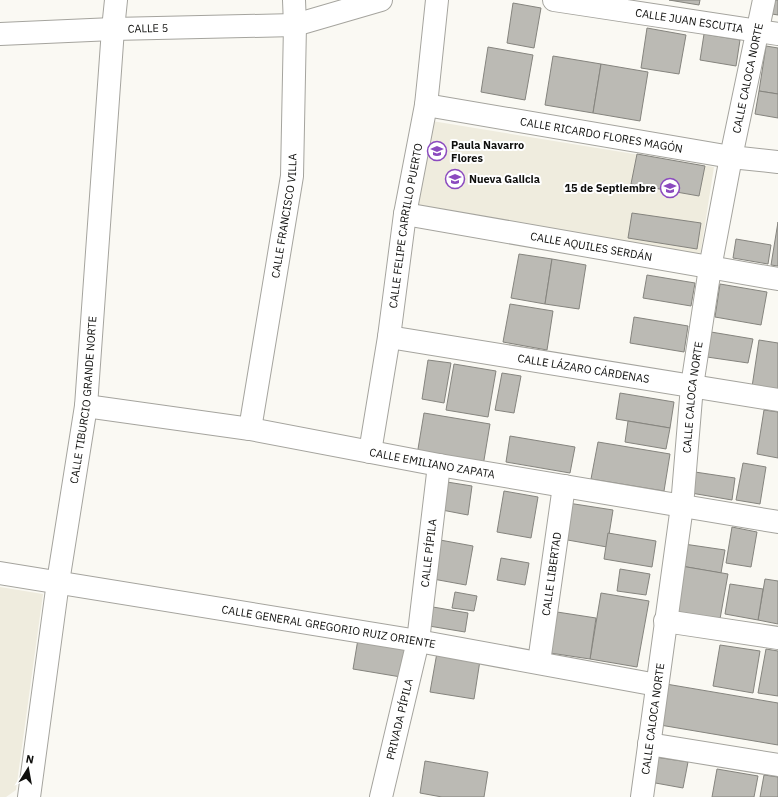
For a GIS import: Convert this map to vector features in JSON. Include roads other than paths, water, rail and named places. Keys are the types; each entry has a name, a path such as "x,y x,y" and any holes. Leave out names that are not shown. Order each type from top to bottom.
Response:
{"street":[{"name":"CALLE TIBURCIO GRANDE NORTE","path":"29,797 58,582 86,406 116,0"},
{"name":"CALLE FRANCISCO VILLA","path":"250,429 292,176 295,25 294,0"},
{"path":"295,25 381,0"},
{"name":"CALLE FELIPE CARRILLO PUERTO","path":"370,452 389,337 405,214 426,105 437,0"},
{"name":"CALLE JUAN ESCUTIA","path":"554,0 768,32"},
{"name":"CALLE CALOCA NORTE","path":"642,797 682,506 692,386 710,268 731,157 768,32 764,0"},
{"name":"CALLE 5","path":"0,34 113,29 295,25"},
{"name":"CALLE RICARDO FLORES MAGÓN","path":"426,105 731,157 778,162"},
{"name":"CALLE AQUILES SERDÁN","path":"405,214 778,279"},
{"name":"CALLE LÁZARO CÁRDENAS","path":"389,337 778,400"},
{"name":"CALLE EMILIANO ZAPATA","path":"86,406 250,429 439,466 778,522"},
{"name":"CALLE PÍPILA","path":"418,641 439,466"},
{"name":"CALLE LIBERTAD","path":"539,662 564,486"},
{"name":"CALLE GENERAL GREGORIO RUIZ ORIENTE","path":"0,573 418,641 539,662 657,685"},
{"path":"665,621 778,638"},
{"name":"PRIVADA PÍPILA","path":"381,797 418,641"},
{"path":"649,744 778,765"}],"place":[{"name":"Paula Navarro Flores","path":"437,151"},
{"name":"Nueva Galicia","path":"455,179"},
{"name":"15 de Septiembre","path":"670,188"}]}
